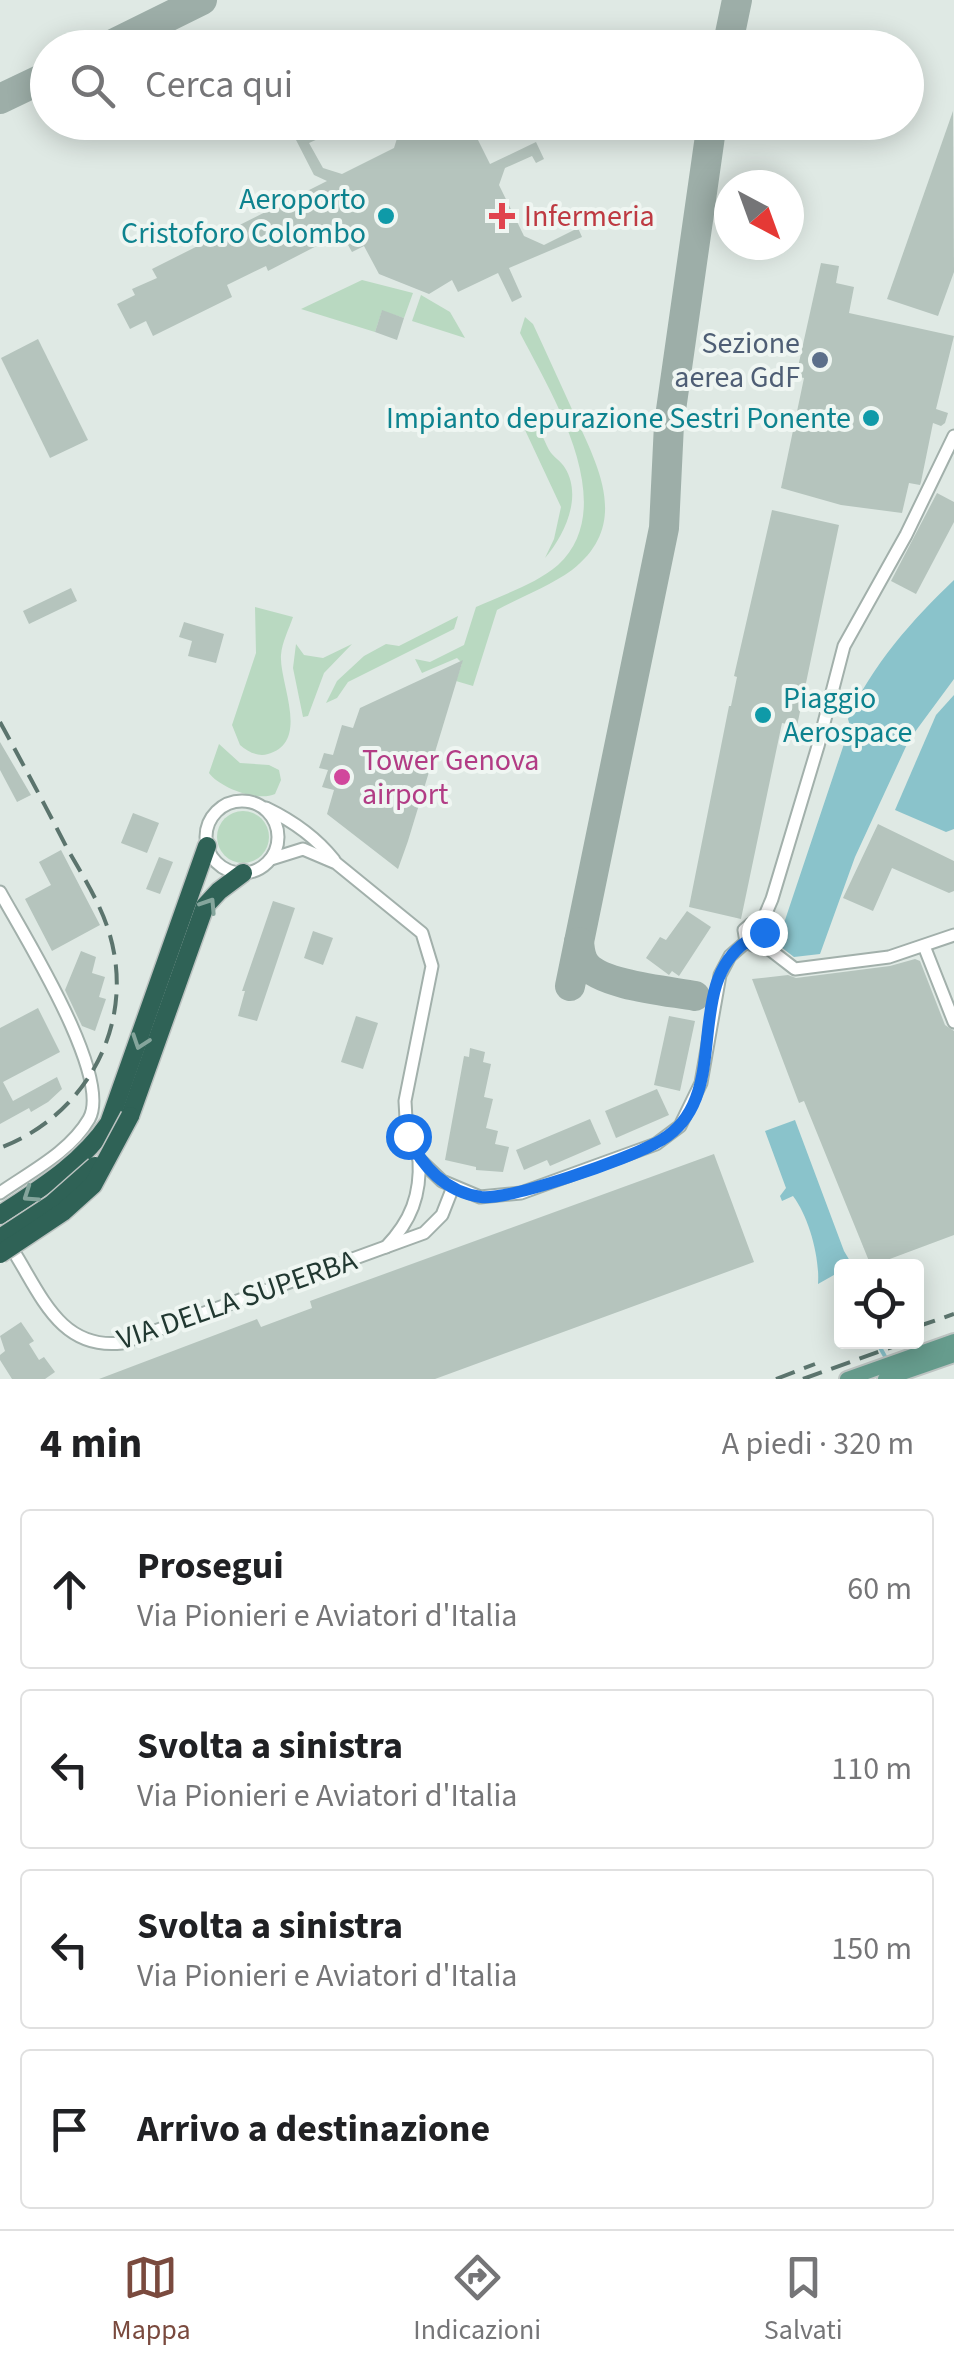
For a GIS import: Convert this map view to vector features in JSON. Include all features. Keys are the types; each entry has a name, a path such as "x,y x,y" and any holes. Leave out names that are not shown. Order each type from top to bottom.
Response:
{"highway":[{"path":"0,1215 60,1175 98,1138 118,1104 207,846"},
{"path":"7,1254 93,1184 140,1095 205,906 218,890 243,873"},
{"path":"0,1238 52,1204 85,1176 114,1144 130,1116"}],"main road":[{"path":"848,1379 954,1341"},
{"path":"885,1379 954,1355"}],"street":[{"path":"954,436 844,646 772,899 760,927 752,924 744,930 790,968 889,957 954,934"},
{"path":"257,804 270,814 277,832 271,858 261,867 243,873 220,866 207,846 209,822 220,809 235,802 257,804 292,820 322,844 336,863"},
{"path":"271,858 303,849 336,863 422,933 432,966 405,1100 408,1136 430,1172 452,1187 480,1196 520,1193 656,1144 680,1126 701,1083 720,975 730,956 757,943"},
{"path":"0,892 72,1027 91,1076 94,1101 90,1117 74,1140 0,1193"},
{"path":"924,946 954,1022"},
{"name":"VIA DELLA SUPERBA","path":"383,1250 406,1224 420,1183 419,1159"},
{"path":"406,1224 414,1228 432,1226 442,1215 452,1187"},
{"name":"VIA DELLA SUPERBA","path":"7,1254 52,1314 84,1341 104,1345 122,1343 383,1250 432,1226"}],"green space":[{"path":"362,280 413,293 404,318 382,311 375,332 301,309"},
{"path":"421,295 450,312 465,338 412,321"},
{"path":"525,317 533,324 593,456 605,515 590,553 572,570 497,610 473,686 456,681 462,663 457,658 422,673 415,659 430,662 464,645 476,607 558,565 576,541 583,512 575,449 520,333"},
{"path":"530,414 549,450 565,468 572,491 569,516 545,558 561,507 518,415"},
{"path":"255,607 293,617 281,655 290,710 288,737 281,747 264,755 240,745 232,725 256,653"},
{"path":"458,616 454,629 348,682 337,698 326,703 337,681 364,656 386,644 399,646"},
{"path":"296,644 304,655 323,658 352,644 324,673 308,716 303,717 293,668"},
{"path":"219,744 240,763 269,765 279,770 281,780 275,794 250,795 214,779 209,773"},
{"path":"243,811 262,818 269,837 262,856 243,863 224,856 217,837 224,818"}],"water":[{"path":"954,580 954,679 909,740 855,857 820,954 794,957 777,944 850,726 848,719 868,680 894,644"},
{"path":"954,695 954,829 946,832 895,810 936,715"},
{"path":"795,1120 849,1259 834,1259 834,1275 818,1284 808,1226 793,1196 782,1201 780,1196 786,1188 765,1131"}],"building":[{"path":"953,111 954,272 938,316 887,299"},
{"name":"Aeroporto Cristoforo Colombo","path":"296,140 316,140 309,143 323,168 342,174 394,148 396,140 478,140 490,164 536,142 544,159 536,163 532,156 505,168 499,185 524,236 544,245 578,228 582,237 509,268 522,297 512,302 498,273 458,292 452,280 429,294 379,274 364,246 352,252 334,237 268,271 266,266 227,285 232,297 153,336 146,321 130,329 117,304 135,295 132,289 157,278 152,269 327,181 314,175"},
{"name":"Impianto depurazione Sestri Ponente","path":"821,263 839,266 836,283 854,287 849,313 954,336 936,409 948,413 941,426 933,423 920,485 909,483 902,513 841,505 781,488 804,378 796,376"},
{"path":"382,310 404,318 397,340 375,332"},
{"path":"38,339 88,440 50,458 1,358"},
{"path":"937,493 954,502 954,522 916,594 891,581"},
{"name":"Piaggio Aerospace","path":"772,510 839,525 797,726 782,723 741,919 689,907 737,677 734,676"},
{"path":"71,588 77,601 29,624 23,611"},
{"path":"184,622 224,634 216,663 188,656 192,641 179,637"},
{"path":"463,660 398,869 327,814 334,790 322,787 328,770 319,768 324,753 333,755 342,725 353,728 360,708"},
{"path":"0,742 31,795 17,802 0,770"},
{"path":"133,813 159,823 147,853 121,843"},
{"path":"878,824 954,861 954,891 949,893 892,868 873,911 843,898"},
{"path":"61,850 100,925 52,951 25,899 51,885 39,862"},
{"path":"159,857 173,862 160,894 146,889"},
{"path":"273,901 295,908 257,1021 238,1016 242,991"},
{"path":"687,911 711,927 679,976 672,971 669,975 646,958 660,937 666,940"},
{"path":"313,931 333,938 323,965 304,958"},
{"path":"81,951 96,957 92,973 105,977 99,997 106,999 95,1031 82,1026 65,990"},
{"path":"920,961 945,1025 954,1031 954,1235 890,1259 868,1259 804,1101 799,1103 752,979 788,975 796,978"},
{"path":"38,1008 60,1052 3,1082 13,1101 57,1077 62,1089 31,1112 29,1108 0,1124 0,1028"},
{"path":"356,1016 378,1023 363,1069 341,1062"},
{"path":"669,1016 695,1021 680,1091 654,1085"},
{"path":"470,1048 485,1052 483,1062 491,1064 484,1097 493,1099 486,1128 498,1131 495,1144 509,1147 503,1172 476,1170 445,1160 464,1056 469,1057"},
{"path":"657,1089 669,1115 616,1138 605,1111"},
{"path":"590,1119 601,1144 550,1166 547,1160 524,1170 516,1150"},
{"path":"714,1154 754,1262 435,1379 99,1379 257,1319 261,1327 312,1308 310,1301"},
{"path":"21,1322 34,1341 29,1344 39,1360 44,1357 55,1372 45,1379 12,1379 0,1360 5,1351 0,1336"}],"waterway":[{"path":"881,1349 887,1360"}],"taxiway":[{"path":"141,30 202,0"},
{"path":"731,30 737,0"},
{"path":"0,99 30,85"},
{"path":"579,942 664,528 669,424 709,140"},
{"path":"570,986 579,942 586,965 606,978 695,996"}],"railway":[{"path":"0,722 101,911 116,966 116,1000 110,1032 98,1062 58,1113 31,1133 0,1148"},
{"path":"924,1324 954,1314"},
{"path":"803,1379 887,1349"},
{"path":"776,1379 815,1364"}],"place":[{"name":"Aeroporto Cristoforo Colombo","path":"386,216"},
{"name":"Infermeria","path":"502,216"},
{"name":"Sezione aerea GdF","path":"820,360"},
{"name":"Impianto depurazione Sestri Ponente","path":"871,418"},
{"name":"Piaggio Aerospace","path":"763,715"},
{"name":"Tower Genova airport","path":"342,777"}],"route":[{"path":"408,1136 419,1159 442,1182 480,1196 500,1197 656,1144 680,1126 701,1083 716,989 725,964 746,942 760,942 764,932"}]}
